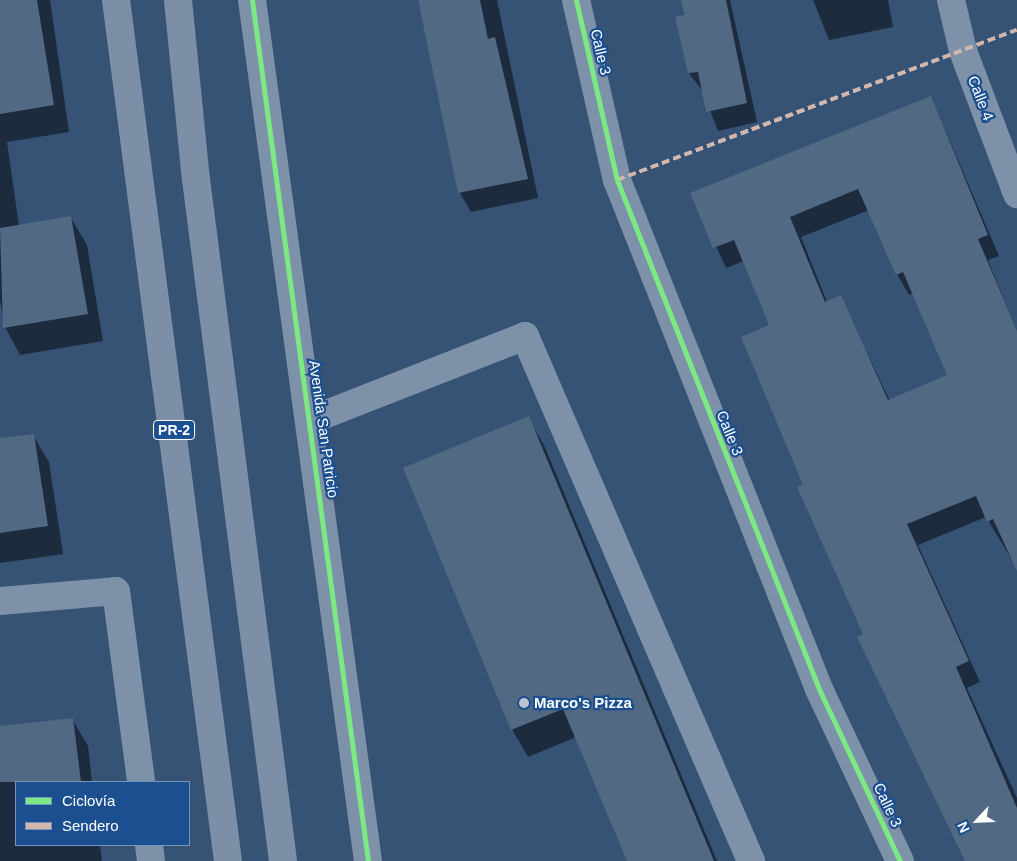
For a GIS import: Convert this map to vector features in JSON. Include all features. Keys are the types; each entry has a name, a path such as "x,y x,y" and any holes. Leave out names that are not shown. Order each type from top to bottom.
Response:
{"main road":[{"name":"PR-2","path":"116,0 228,861"},
{"path":"178,0 196,179 283,861"}],"street":[{"name":"Avenida San Patricio","path":"252,0 311,420 368,861"},
{"name":"Calle 3","path":"576,0 617,180 818,689 900,861"},
{"name":"Calle 4","path":"951,0 963,51 1017,194"},
{"path":"311,420 525,336 751,861"},
{"path":"0,601 116,591 141,781"},
{"path":"149,846 151,861"}],"building":[{"path":"0,0 37,0 54,105 0,114"},
{"path":"418,0 480,0 488,39 495,37 528,179 458,193"},
{"path":"681,0 726,0 747,103 706,112 698,72 688,73 675,17 684,15"},
{"path":"931,96 988,235 978,239 1017,331 1017,571 993,519 987,522 976,496 907,524 969,661 956,667 1017,808 1017,861 965,861 857,637 863,634 797,487 803,485 741,337 769,325 734,240 713,248 690,193","holes":["858,189 896,275 903,272 947,375 888,400 841,295 825,302 790,217"]},
{"path":"71,216 88,314 3,328 0,228"},
{"path":"529,416 714,861 627,861 563,709 511,730 403,468"},
{"path":"34,434 48,526 0,533 0,438"},
{"path":"73,718 81,781 0,782 0,726"}],"marked path":[{"path":"617,180 1017,30"}],"cycle path":[{"path":"252,0 368,861"},
{"path":"576,0 617,180 819,689 900,861"}],"place":[{"name":"Marco's Pizza","path":"524,703"}]}
